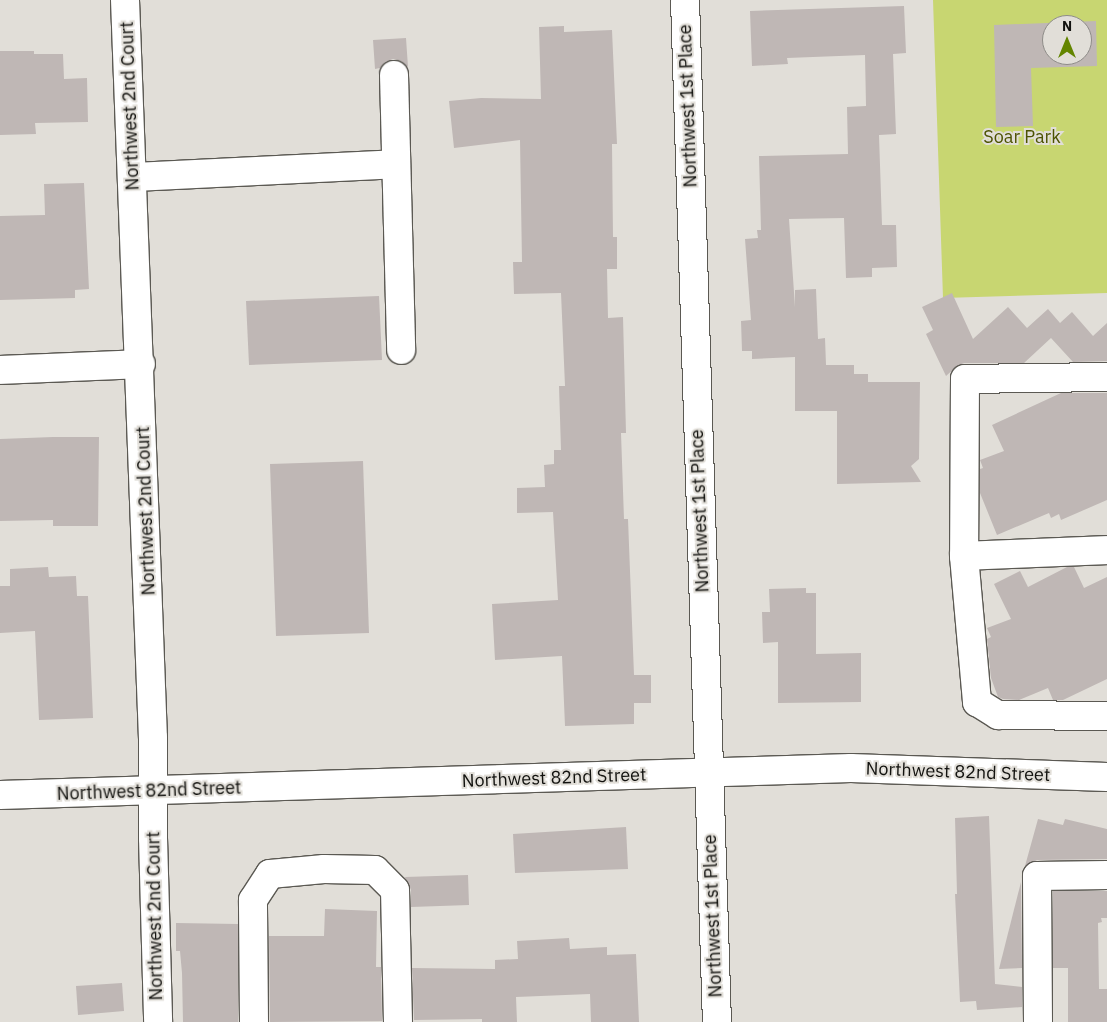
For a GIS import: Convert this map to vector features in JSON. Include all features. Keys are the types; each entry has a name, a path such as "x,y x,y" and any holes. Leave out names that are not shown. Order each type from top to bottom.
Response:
{"street":[{"name":"Northwest 2nd Court","path":"125,0 141,364 158,1022"},
{"name":"Northwest 1st Place","path":"685,0 717,1022"},
{"path":"394,76 401,350"},
{"path":"133,177 396,164"},
{"path":"0,370 141,364"},
{"path":"1107,377 965,379 964,556 977,702 998,715 1107,716"},
{"path":"964,556 1107,550"},
{"name":"Northwest 82nd Street","path":"0,795 851,768 1107,777"},
{"path":"254,1022 253,900 270,874 332,870 375,870 395,890 398,1022"},
{"path":"1038,1022 1037,876 1107,875"}],"green space":[{"name":"Soar Park","path":"933,0 1107,0 1107,293 943,298"}],"building":[{"path":"904,6 906,53 893,54 896,134 879,135 882,225 896,225 897,267 872,268 872,277 846,278 844,218 789,219 795,307 795,290 816,289 818,339 825,338 826,365 854,365 854,374 868,374 868,382 920,382 919,459 911,466 921,482 837,484 837,411 795,411 795,357 752,359 752,351 742,351 741,321 751,320 745,239 758,238 757,230 761,230 759,156 848,154 847,107 866,106 865,55 787,58 788,64 752,66 750,11"},
{"path":"1092,21 1096,21 1097,66 1031,68 1033,126 996,127 994,25 1042,23 1042,65 1092,65"},
{"path":"564,26 564,32 612,30 617,144 612,144 613,237 617,237 617,269 607,269 608,318 623,317 626,433 621,433 624,519 628,519 634,675 651,675 651,703 634,703 634,724 565,726 562,656 495,660 492,604 558,600 553,512 517,513 517,488 545,487 544,465 554,464 554,450 561,450 559,386 565,386 561,293 514,294 513,262 522,262 520,140 454,148 449,101 481,98 541,99 539,27"},
{"path":"406,38 408,67 401,61 393,59 385,62 380,68 375,69 373,40"},
{"path":"0,51 34,51 34,54 63,54 64,79 87,78 88,122 35,123 36,134 0,135"},
{"path":"84,183 89,289 75,290 75,298 0,300 0,216 45,215 44,184"},
{"path":"952,293 973,339 1008,307 1027,328 1048,309 1060,323 1072,312 1093,336 1107,323 1107,361 1073,362 1051,338 1024,363 964,363 957,366 946,376 926,334 933,330 922,307"},
{"path":"379,296 382,360 249,365 246,301"},
{"path":"1061,393 1107,393 1107,500 1061,520 1059,514 1051,518 1049,513 997,535 980,493 980,469 983,468 980,460 1004,451 992,425"},
{"path":"99,437 98,526 53,526 53,520 0,521 0,439"},
{"path":"363,461 369,633 276,636 270,464"},
{"path":"48,567 49,577 76,576 77,596 88,596 93,718 39,720 35,631 0,633 0,586 10,586 10,569"},
{"path":"1067,567 1074,567 1084,588 1107,577 1107,679 1063,700 1053,700 1048,688 1019,700 998,697 991,678 987,639 991,637 987,628 1011,619 994,584 1020,571 1028,587"},
{"path":"806,588 806,593 816,593 816,654 861,653 861,702 778,703 778,642 763,643 762,612 770,612 769,589"},
{"path":"989,816 995,984 1022,987 1022,1007 977,1010 976,1001 960,1002 955,894 957,894 955,818"},
{"path":"1038,819 1063,825 1065,819 1107,829 1107,859 1037,860 1025,866"},
{"path":"626,827 628,869 515,873 513,834"},
{"path":"468,875 469,905 411,907 411,890 405,877"},
{"path":"1021,882 1022,968 999,969"},
{"path":"1053,891 1107,891 1107,918 1101,918 1102,922 1098,923 1099,989 1107,989 1107,1022 1068,1022 1068,968 1053,968"},
{"path":"325,909 377,911 376,967 381,967 382,1021 270,1022 269,936 324,936"},
{"path":"176,923 238,924 238,1022 183,1022 182,973 180,951 176,951"},
{"path":"569,938 570,949 607,947 607,955 636,954 639,1022 591,1022 590,994 516,997 517,1022 482,1022 482,1019 414,1020 412,968 495,969 495,960 518,959 517,941"},
{"path":"122,983 124,1011 78,1015 76,986"}]}
